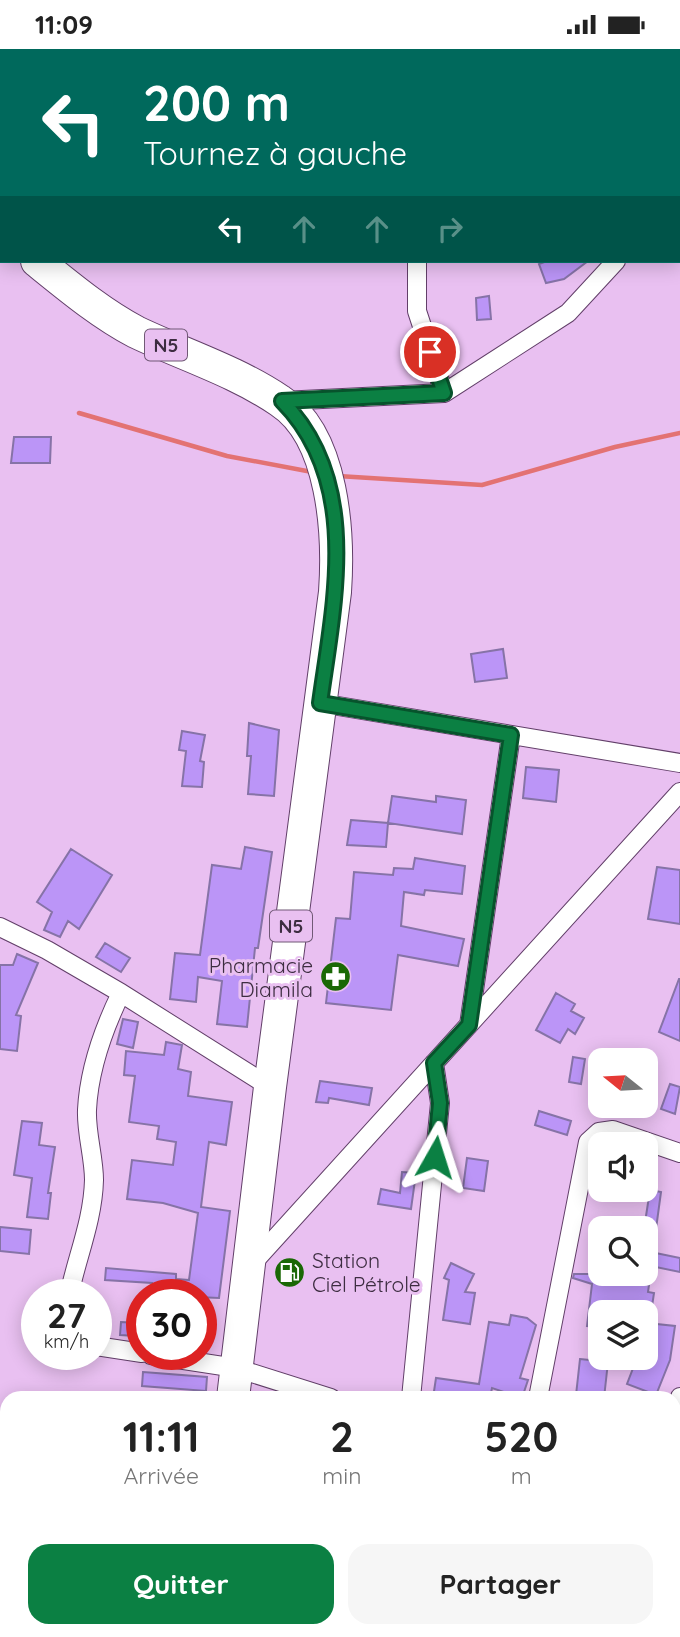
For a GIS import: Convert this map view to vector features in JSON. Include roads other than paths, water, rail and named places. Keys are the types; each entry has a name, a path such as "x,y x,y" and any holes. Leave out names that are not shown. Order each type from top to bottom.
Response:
{"highway":[{"name":"N5","path":"40,263 134,331 229,373 291,410 320,456 331,495 338,543 235,1383"}],"street":[{"path":"417,263 417,311 444,393"},
{"path":"291,410 444,393 568,313 614,263"},
{"path":"320,703 680,763"},
{"path":"469,1025 511,735"},
{"path":"249,1267 680,792"},
{"path":"0,927 20,935 121,993 270,1087"},
{"path":"74,1279 88,1228 93,1180 87,1111 95,1057 106,1024 121,993"},
{"path":"412,1391 440,1103 434,1063"},
{"path":"539,1391 588,1142 598,1132 613,1130 680,1153"},
{"path":"196,1370 235,1383 286,1391"}],"waterway":[{"path":"79,413 227,456 312,472"},
{"path":"338,476 482,485 615,447 680,433"}],"place":[{"name":"Pharmacie Diamila","path":"336,977"},
{"name":"Station Ciel Pétrole","path":"289,1272"}]}
